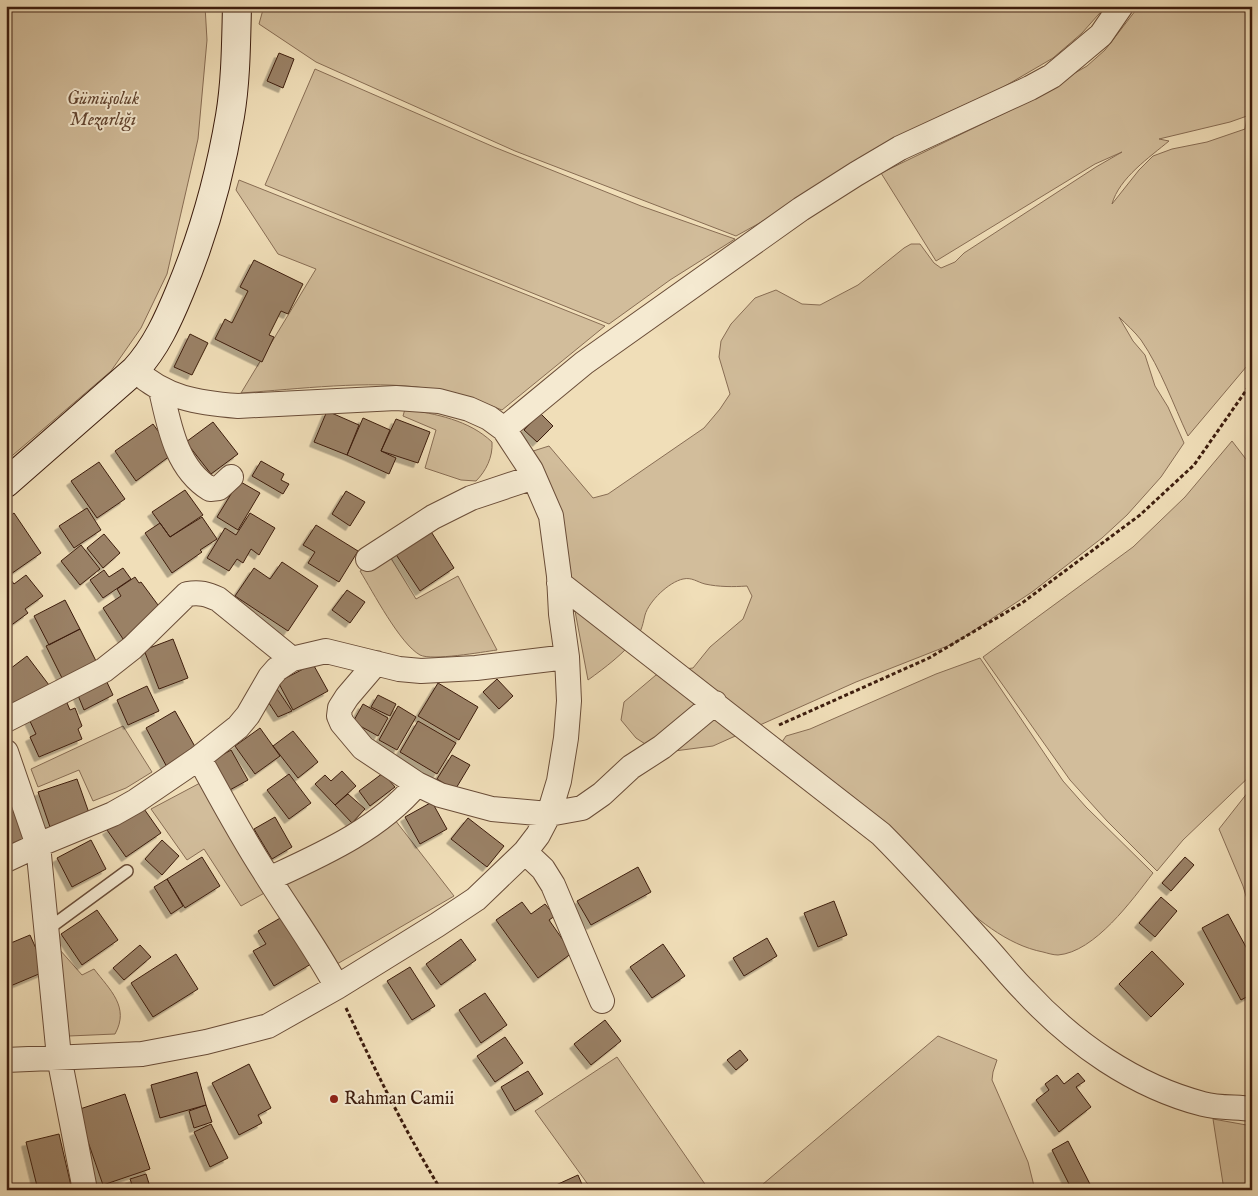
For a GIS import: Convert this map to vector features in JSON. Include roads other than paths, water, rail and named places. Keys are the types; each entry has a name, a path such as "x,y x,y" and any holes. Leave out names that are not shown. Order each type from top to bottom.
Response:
{"street":[{"path":"6,483 135,370 149,355 162,333 192,260 212,195 230,116 237,6"},
{"path":"504,429 584,362 793,215 848,179 900,148 1052,76 1101,35 1121,6"},
{"path":"7,1061 142,1054 206,1042 268,1026 337,987 476,899 525,852 538,835 549,814 559,781 566,738 569,692 567,657 551,516 534,477 504,429 489,418 469,409 439,401 396,398 238,406 196,401 161,390 135,370"},
{"path":"161,390 169,429 189,469 198,480 210,489 219,488 231,476"},
{"path":"368,559 433,517 472,498 534,477"},
{"path":"559,583 881,834 915,867 1024,991 1077,1039 1116,1067 1150,1085 1182,1098 1205,1104 1252,1109"},
{"path":"6,720 104,670 132,648 187,594 206,594 218,599 292,659"},
{"path":"6,860 113,814 136,801 199,758 238,727 248,715 270,677 277,669 292,659 326,651 399,669 436,671 507,665 567,657"},
{"path":"376,663 340,708 339,716 342,723 364,748 417,784 440,795 492,809 549,814 582,808 602,794 631,767 662,747 715,703"},
{"path":"6,752 38,845 48,929 59,1057 85,1190"},
{"path":"199,758 237,827 305,932 337,987"},
{"path":"270,879 321,855 366,829 390,812 417,784"},
{"path":"525,852 543,869 553,885 602,1001"}],"lane":[{"path":"236,45 248,6"},
{"path":"48,929 128,871"}],"place":[{"name":"Rahman Camii","path":"334,1099"}],"park label":[{"name":"Gümüşoluk Mezarlığı","path":"103,109"}]}
